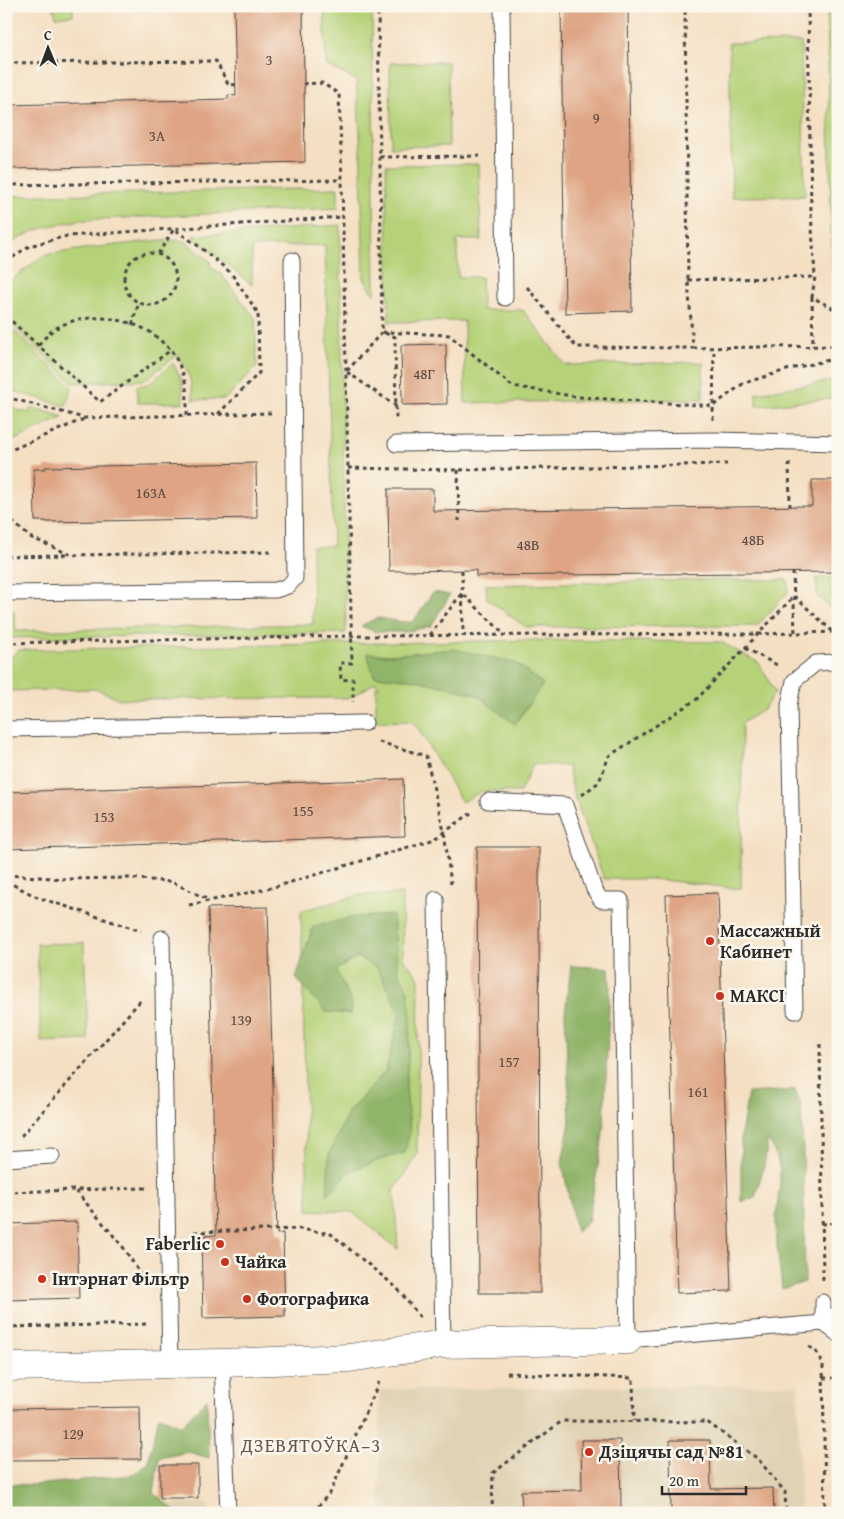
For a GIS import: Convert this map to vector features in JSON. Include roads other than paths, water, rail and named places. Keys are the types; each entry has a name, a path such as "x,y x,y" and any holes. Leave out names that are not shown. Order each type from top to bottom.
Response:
{"street":[{"path":"6,1367 222,1364 349,1358 444,1344 628,1340"}],"lane":[{"path":"502,6 505,298"},
{"path":"6,594 276,590 288,586 295,578 292,260"},
{"path":"396,444 713,440 838,443"},
{"path":"794,1011 789,705 794,681 799,676 816,663 838,662"},
{"path":"6,729 365,723"},
{"path":"488,801 565,805 594,889 601,900 621,900 628,1340 823,1323 838,1313"},
{"path":"436,899 444,1344"},
{"path":"162,938 170,1364"},
{"path":"6,1159 52,1156"},
{"path":"823,1302 823,1323"},
{"path":"823,1323 838,1334"},
{"path":"222,1364 228,1513"}],"place":[{"name":"Массажный Кабинет","path":"710,941"},
{"name":"МАКСІ","path":"720,996"},
{"name":"Faberlic","path":"220,1244"},
{"name":"Чайка","path":"225,1262"},
{"name":"Інтэрнат Фільтр","path":"42,1279"},
{"name":"Фотографика","path":"247,1299"},
{"name":"Дзіцячы сад №81","path":"589,1452"}],"district":[{"name":"ДЗЕВЯТОЎКА–3","path":"311,1445"}]}
